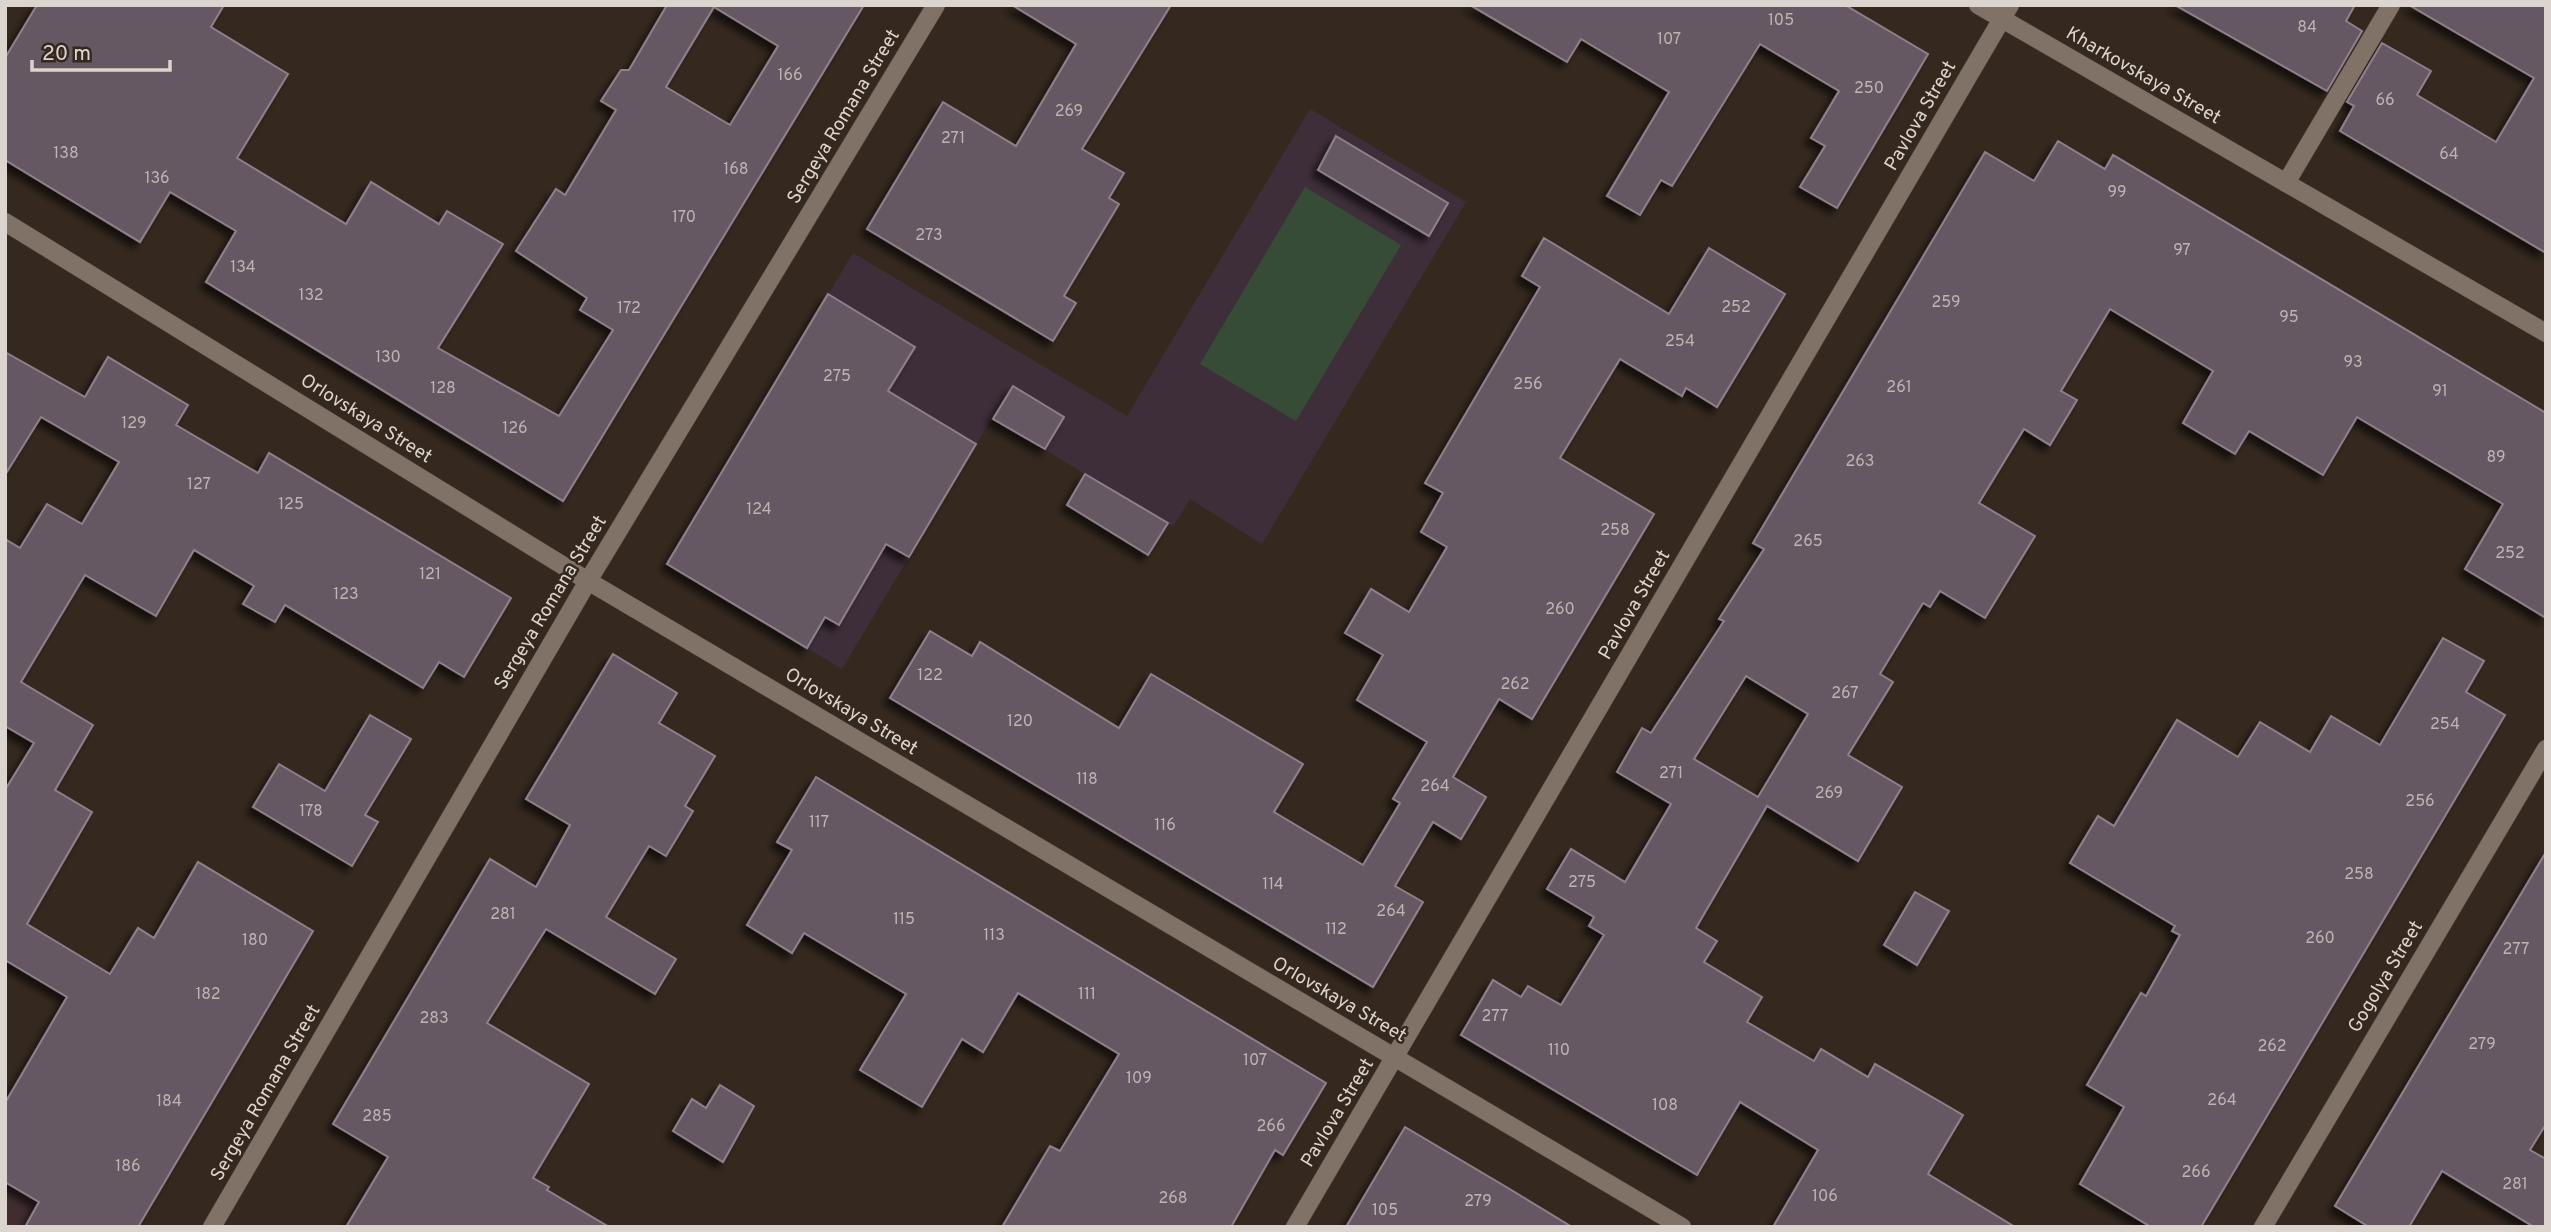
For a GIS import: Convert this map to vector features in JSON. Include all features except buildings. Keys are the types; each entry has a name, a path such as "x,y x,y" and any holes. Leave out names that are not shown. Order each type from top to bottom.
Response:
{"street":[{"name":"Sergeya Romana Street","path":"212,1227 588,581 936,5"},
{"name":"Kharkovskaya Street","path":"1978,5 2006,12 2286,183 2546,333"},
{"path":"2286,183 2391,5"},
{"name":"Pavlova Street","path":"1295,1227 2006,12"},
{"name":"Orlovskaya Street","path":"5,222 588,581 1682,1227"},
{"name":"Gogolya Street","path":"2263,1227 2546,749"}],"shaded area":[{"path":"1310,109 1466,202 1262,544 1190,499 1173,527 992,418 842,669 667,564 853,253 1127,416"},
{"path":"5,1182 80,1227 5,1227"}],"green space":[{"path":"1305,187 1401,245 1296,421 1200,364"}]}
